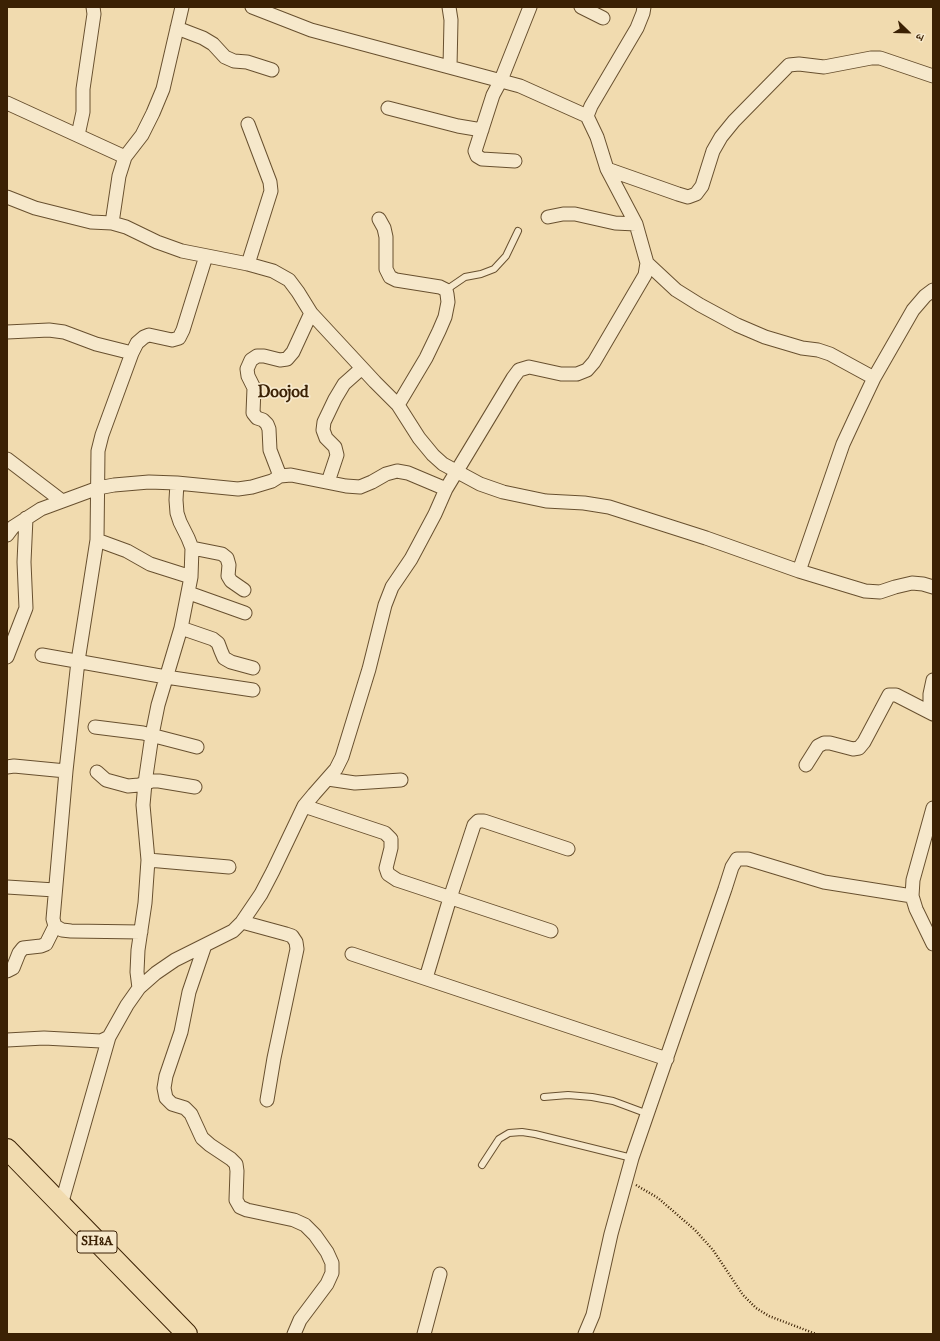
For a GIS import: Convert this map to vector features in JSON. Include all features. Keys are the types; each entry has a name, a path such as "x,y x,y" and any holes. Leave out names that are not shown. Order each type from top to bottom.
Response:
{"main road":[{"name":"SH8A","path":"7,1149 187,1334"}],"street":[{"path":"78,135 83,112 83,89 94,14 93,7"},
{"path":"112,223 119,176 125,157 142,135 154,113 163,89 182,7"},
{"path":"449,7 451,20 450,67"},
{"path":"515,161 482,159 477,156 475,151 493,95 501,80 530,7"},
{"path":"582,7 603,18"},
{"path":"587,116 591,106 636,28 643,13 644,7"},
{"path":"61,1205 109,1037 127,1005 139,988 156,973 175,960 233,931 242,922 261,894 304,806 336,769 342,757 369,669 385,605 392,588 411,560 456,471 513,378 520,370 529,367 561,374 577,374 587,370 594,362 644,275 647,263 636,224 607,169 597,137 587,116 520,86 311,30 260,9"},
{"path":"177,28 203,38 213,44 225,57 234,61 247,62 272,70"},
{"path":"607,169 688,197 696,194 702,186 713,151 721,137 734,121 789,65 798,64 824,67 871,58 880,58 933,76"},
{"path":"7,103 125,157"},
{"path":"388,108 458,126 482,130"},
{"path":"248,124 270,182 271,191 248,264"},
{"path":"7,197 35,208 91,222 112,223 126,227 157,242 182,251 248,264 273,271 289,280 311,313 398,405 419,438 433,455 444,464 480,484 503,492 546,501 584,503 609,507 706,538 799,571 865,591 880,592 912,583 933,587"},
{"path":"548,217 563,214 575,214 615,223 636,224"},
{"path":"379,219 385,233 386,269 390,277 396,280 440,287 446,290 448,294 445,317 439,331 426,358 398,405"},
{"path":"7,971 13,968 19,953 23,948 46,944 55,926 53,919 55,890 66,771 78,661 97,540 99,446 132,353 137,343 149,335 172,340 179,338 183,330 206,256"},
{"path":"647,263 676,290 737,325 765,337 802,348 818,350 830,354 874,378"},
{"path":"799,571 843,444 874,378 913,310 925,296 933,290"},
{"path":"280,476 270,450 269,429 267,424 263,420 257,418 253,413 254,388 248,376 247,369 251,360 257,356 280,360 287,359 293,352 311,313"},
{"path":"7,332 49,330 64,332 96,344 132,353"},
{"path":"328,482 337,455 335,447 326,438 323,430 324,422 334,399 344,384 362,368"},
{"path":"7,459 62,501"},
{"path":"7,535 13,527 41,509 98,488 114,485 149,482 238,488 252,487 272,481 280,476 291,475 346,486 360,486 372,482 386,474 397,471 408,473 446,489"},
{"path":"139,988 137,972 148,860 143,805 145,783 158,705 181,628 191,577 192,548 177,514 177,483"},
{"path":"7,658 26,608 24,562 26,518"},
{"path":"97,540 127,551 150,564 191,577"},
{"path":"192,548 222,554 227,558 229,565 228,576 231,581 244,590"},
{"path":"189,593 245,613"},
{"path":"181,628 213,639 218,643 224,658 231,662 253,668"},
{"path":"42,655 166,677 253,690"},
{"path":"933,680 930,694 930,704 933,711"},
{"path":"806,765 818,746 824,743 830,743 853,749 859,748 864,742 889,694 896,695 933,714"},
{"path":"95,727 152,735 197,747"},
{"path":"7,767 14,766 66,771"},
{"path":"97,772 106,780 133,786 159,781 195,787"},
{"path":"328,779 356,783 401,780"},
{"path":"304,806 385,833 391,839 391,848 386,868 388,874 396,880 551,931"},
{"path":"933,808 913,880 912,896 916,909 933,944"},
{"path":"426,978 474,825 478,821 484,821 568,849"},
{"path":"585,1334 593,1315 611,1234 632,1158 732,867 737,859 748,859 824,882 912,896"},
{"path":"148,860 229,867"},
{"path":"7,887 55,890"},
{"path":"242,922 292,936 296,942 297,949 274,1058 268,1100"},
{"path":"55,926 62,930 71,932 141,932"},
{"path":"205,946 189,992 181,1032 166,1076 164,1088 166,1098 172,1104 185,1108 191,1114 202,1138 236,1164 236,1200 240,1207 246,1210 294,1220 305,1225 315,1235 327,1252 332,1263 332,1273 328,1284 300,1320 294,1334"},
{"path":"352,954 667,1058"},
{"path":"7,1040 44,1038 101,1042 109,1037"},
{"path":"424,1334 440,1274"}],"lane":[{"path":"446,290 465,277 481,274 494,269 506,256 518,231"},
{"path":"544,1097 568,1095 592,1097 612,1101 648,1114"},
{"path":"482,1164 499,1139 509,1133 522,1132 632,1158"}],"path":[{"path":"625,1181 644,1189 658,1198 695,1230 713,1250 743,1295 756,1308 769,1316 816,1334"}],"district":[{"name":"Doojod","path":"283,394"}]}
